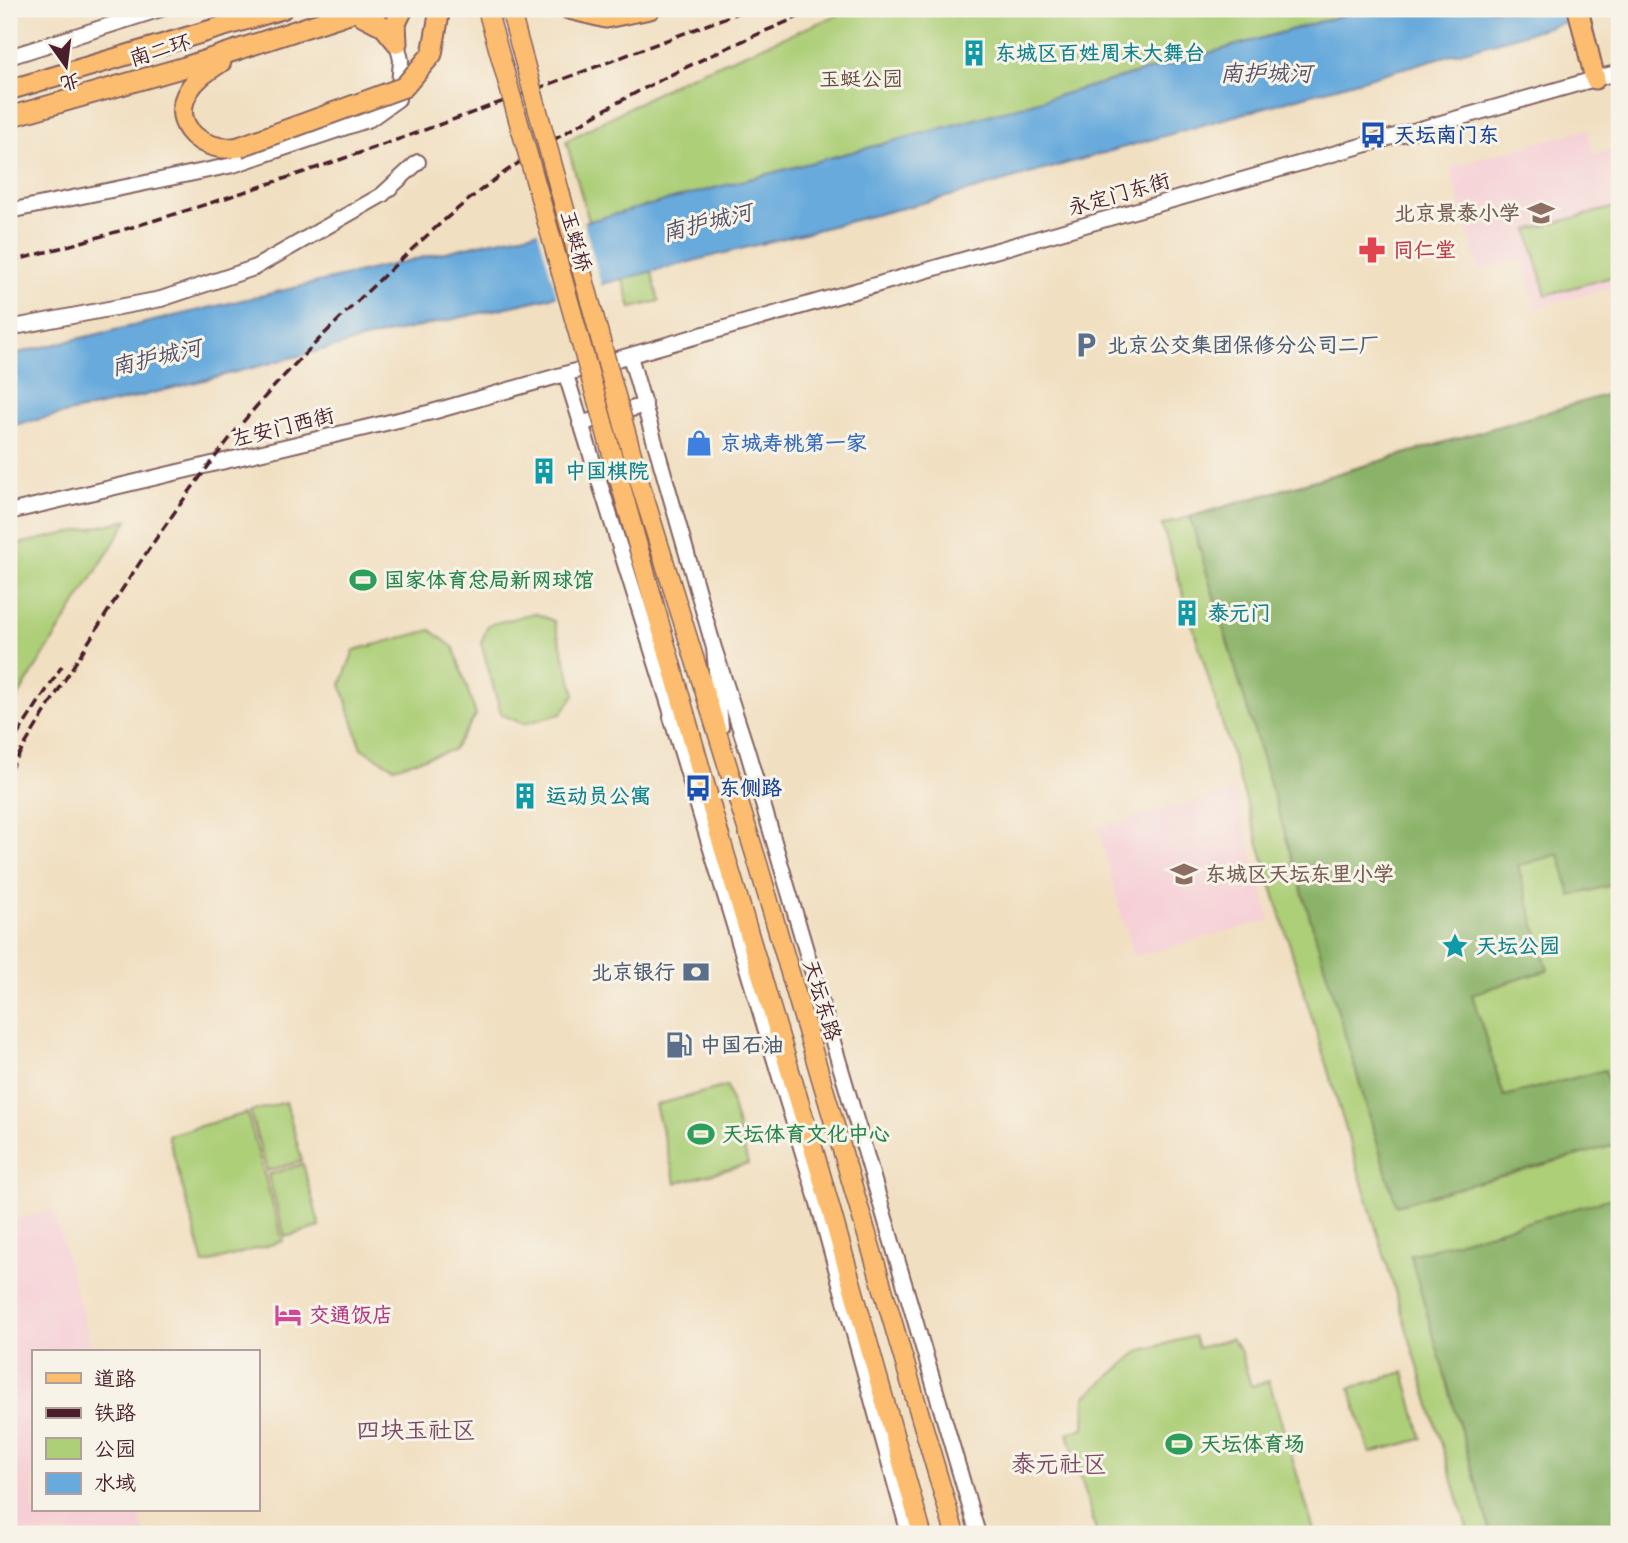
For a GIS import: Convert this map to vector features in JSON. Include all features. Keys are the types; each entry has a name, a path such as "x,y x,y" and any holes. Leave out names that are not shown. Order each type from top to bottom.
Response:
{"highway":[{"name":"南二环","path":"9,90 282,9"},
{"path":"397,43 396,23 403,9"},
{"path":"239,49 198,78 189,90 183,107 187,126 198,141 216,148 239,146 404,87 424,68 432,54 440,9"},
{"path":"569,9 606,18 650,9"},
{"path":"1578,9 1608,76"},
{"path":"1591,9 1592,40"},
{"name":"南二环","path":"9,117 239,49 358,10"},
{"path":"358,10 383,26 397,43"}],"main road":[{"name":"玉蜓桥","path":"487,9 706,783"},
{"name":"玉蜓桥","path":"510,9 639,480"},
{"name":"天坛东路","path":"639,480 956,1534"},
{"path":"706,783 820,1171 922,1534"}],"street":[{"path":"9,57 160,9"},
{"path":"500,9 597,365"},
{"path":"9,211 200,174 370,119 398,99 401,60 397,43"},
{"name":"永定门东街","path":"597,365 1608,76"},
{"path":"9,328 172,297 254,268 382,195 418,162"},
{"path":"630,356 714,648 751,764 978,1534"},
{"name":"左安门西街","path":"9,512 419,415 597,365"},
{"path":"566,374 815,1193 909,1534"},
{"path":"580,424 645,405"},
{"path":"714,648 724,757"},
{"path":"671,717 706,783"}],"shaded area":[{"name":"北京景泰小学","path":"1587,129 1594,154 1619,148 1619,286 1536,308 1522,259 1479,271 1450,167"},
{"name":"东城区天坛东里小学","path":"1235,791 1270,920 1133,957 1098,828"},
{"path":"53,1209 92,1350 32,1350 32,1512 138,1512 144,1534 9,1534 9,1221"}],"green space":[{"name":"玉蜓公园","path":"852,9 1365,9 943,128 636,209 659,301 631,308 605,218 589,221 566,141 683,79"},
{"path":"1619,206 1619,275 1546,295 1528,230"},
{"name":"天坛公园","path":"1619,391 1619,1534 1469,1534 1162,525"},
{"name":"天坛公园","path":"1619,391 1619,883 1571,896 1559,854 1518,866 1548,970 1472,994 1504,1096 1605,1070 1619,1117 1619,1144 1396,1205 1190,517"},
{"path":"128,520 9,711 9,546"},
{"path":"534,613 554,621 575,694 561,714 523,724 501,714 481,643 488,625"},
{"path":"431,630 454,648 476,715 453,750 394,767 361,748 341,684 354,650"},
{"name":"天坛体育文化中心","path":"727,1086 748,1164 676,1183 655,1105"},
{"path":"286,1102 302,1161 267,1171 250,1112"},
{"path":"247,1113 283,1241 204,1264 168,1135"},
{"path":"303,1164 320,1227 285,1237 268,1175"},
{"path":"1619,1196 1619,1534 1491,1534 1410,1255"},
{"name":"天坛体育场","path":"1194,1336 1198,1348 1231,1339 1240,1350 1251,1386 1269,1381 1315,1534 1097,1534 1068,1433 1084,1428 1085,1397 1139,1351"},
{"path":"1404,1372 1422,1439 1370,1453 1350,1388"}],"water":[{"name":"南护城河","path":"1365,9 1612,9 966,192 539,300 377,336 122,401 9,426 9,355 488,242 589,221 943,128"}],"pier":[{"path":"583,219 602,288 558,299 537,228"}],"railway":[{"path":"9,262 103,236 289,177 473,112 748,9"},
{"path":"9,771 142,560 230,438 298,361 405,256 458,209 550,142 624,99 700,60 818,9"},
{"path":"9,748 62,666"}],"place":[{"name":"东城区百姓周末大舞台","path":"974,53"},
{"name":"天坛南门东","path":"1373,135"},
{"name":"北京景泰小学","path":"1541,213"},
{"name":"同仁堂","path":"1372,250"},
{"name":"北京公交集团保修分公司二厂","path":"1086,345"},
{"name":"京城寿桃第一家","path":"699,443"},
{"name":"中国棋院","path":"544,471"},
{"name":"国家体育总局新网球馆","path":"363,580"},
{"name":"泰元门","path":"1187,613"},
{"name":"东侧路","path":"698,788"},
{"name":"运动员公寓","path":"525,796"},
{"name":"东城区天坛东里小学","path":"1184,874"},
{"name":"天坛公园","path":"1455,946"},
{"name":"北京银行","path":"696,972"},
{"name":"中国石油","path":"679,1045"},
{"name":"天坛体育文化中心","path":"701,1134"},
{"name":"交通饭店","path":"288,1315"},
{"name":"天坛体育场","path":"1179,1444"}],"district":[{"name":"四块玉社区","path":"416,1430"},
{"name":"泰元社区","path":"1059,1464"}]}
